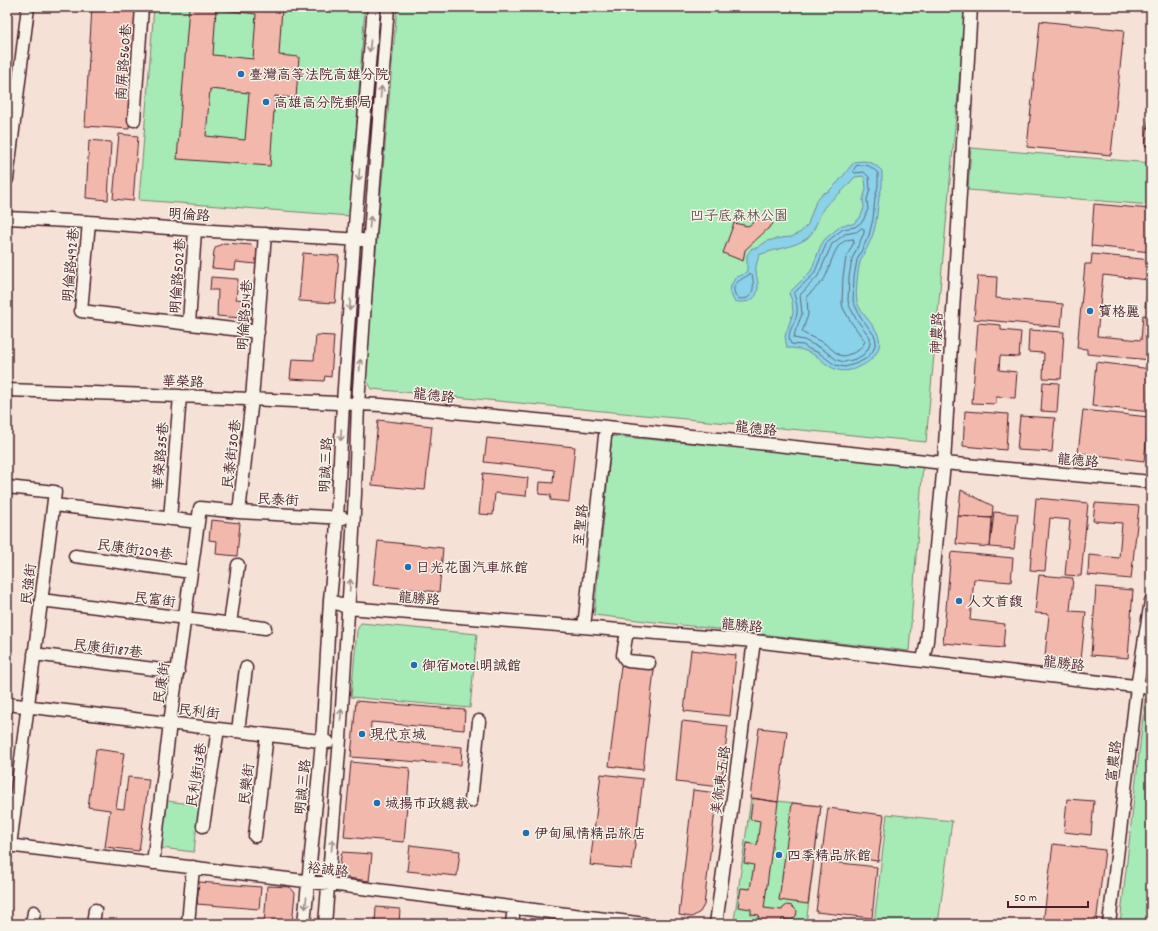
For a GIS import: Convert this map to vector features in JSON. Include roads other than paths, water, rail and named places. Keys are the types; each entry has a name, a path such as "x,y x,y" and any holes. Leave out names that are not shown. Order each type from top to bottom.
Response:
{"street":[{"path":"7,179 28,7"},
{"name":"南屏路560巷","path":"134,120 142,7"},
{"name":"明誠三路","path":"304,924 322,742 330,600 337,517 342,403 354,239 374,7"},
{"path":"325,924 340,744 354,519 358,404 369,241 388,7"},
{"name":"神農路","path":"923,660 927,641 944,463 971,7"},
{"name":"明倫路","path":"7,218 89,222 369,241"},
{"name":"明倫路492巷","path":"89,222 81,312 189,324"},
{"name":"明倫路502巷","path":"189,324 196,230"},
{"name":"明倫路514巷","path":"252,399 265,234"},
{"path":"189,324 258,332"},
{"name":"華榮路","path":"7,390 358,404"},
{"name":"華榮路35巷","path":"170,519 180,396"},
{"name":"民泰街30巷","path":"239,512 252,399"},
{"name":"龍德路","path":"358,404 606,427 944,463 1151,482"},
{"name":"至聖路","path":"584,627 606,427"},
{"name":"民強街","path":"7,487 55,492 28,706 8,846"},
{"path":"54,505 198,522"},
{"name":"民泰街","path":"200,508 239,512 354,519"},
{"name":"民康街","path":"153,862 170,723 200,508"},
{"name":"民康街209巷","path":"75,556 192,572"},
{"path":"230,624 238,565"},
{"name":"民富街","path":"41,600 265,628"},
{"name":"龍勝路","path":"330,600 348,608 754,641 1151,688"},
{"name":"富農路","path":"1109,924 1137,687 1151,602"},
{"path":"632,631 626,637 623,655 628,661 648,663"},
{"name":"美術東五路","path":"716,924 754,641"},
{"name":"民康街187巷","path":"34,654 178,672"},
{"path":"238,731 246,668"},
{"name":"民利街","path":"7,704 340,744"},
{"path":"471,801 479,721"},
{"name":"民利街13巷","path":"203,826 218,729"},
{"name":"民樂街","path":"255,836 267,735"},
{"name":"裕誠路","path":"8,846 153,862 646,924"},
{"path":"188,924 193,867"},
{"path":"512,924 514,907"},
{"path":"93,924 95,910"}],"water":[{"path":"863,161 874,164 882,171 882,187 879,195 874,230 858,270 856,298 863,314 877,331 879,345 875,355 867,363 854,369 841,371 829,366 809,352 787,348 785,336 793,313 792,301 789,293 811,271 821,245 825,239 842,225 853,224 860,218 864,208 863,200 866,189 865,179 863,176 855,177 826,205 809,237 801,242 759,255 756,265 758,288 753,299 746,302 734,301 730,292 731,285 736,277 747,271 747,255 752,248 757,248 767,241 791,237 801,232 808,224 816,201 822,194 829,191 839,181 854,162"}],"place":[{"name":"臺灣高等法院高雄分院","path":"241,74"},
{"name":"高雄高分院郵局","path":"266,102"},
{"name":"寶格麗","path":"1090,311"},
{"name":"日光花園汽車旅館","path":"408,567"},
{"name":"人文首馥","path":"959,601"},
{"name":"御宿Motel明誠館","path":"414,665"},
{"name":"現代京城","path":"362,734"},
{"name":"城揚市政總裁","path":"377,803"},
{"name":"伊甸風情精品旅店","path":"526,833"},
{"name":"四季精品旅館","path":"779,855"}],"park label":[{"name":"凹子底森林公園","path":"739,215"}]}
